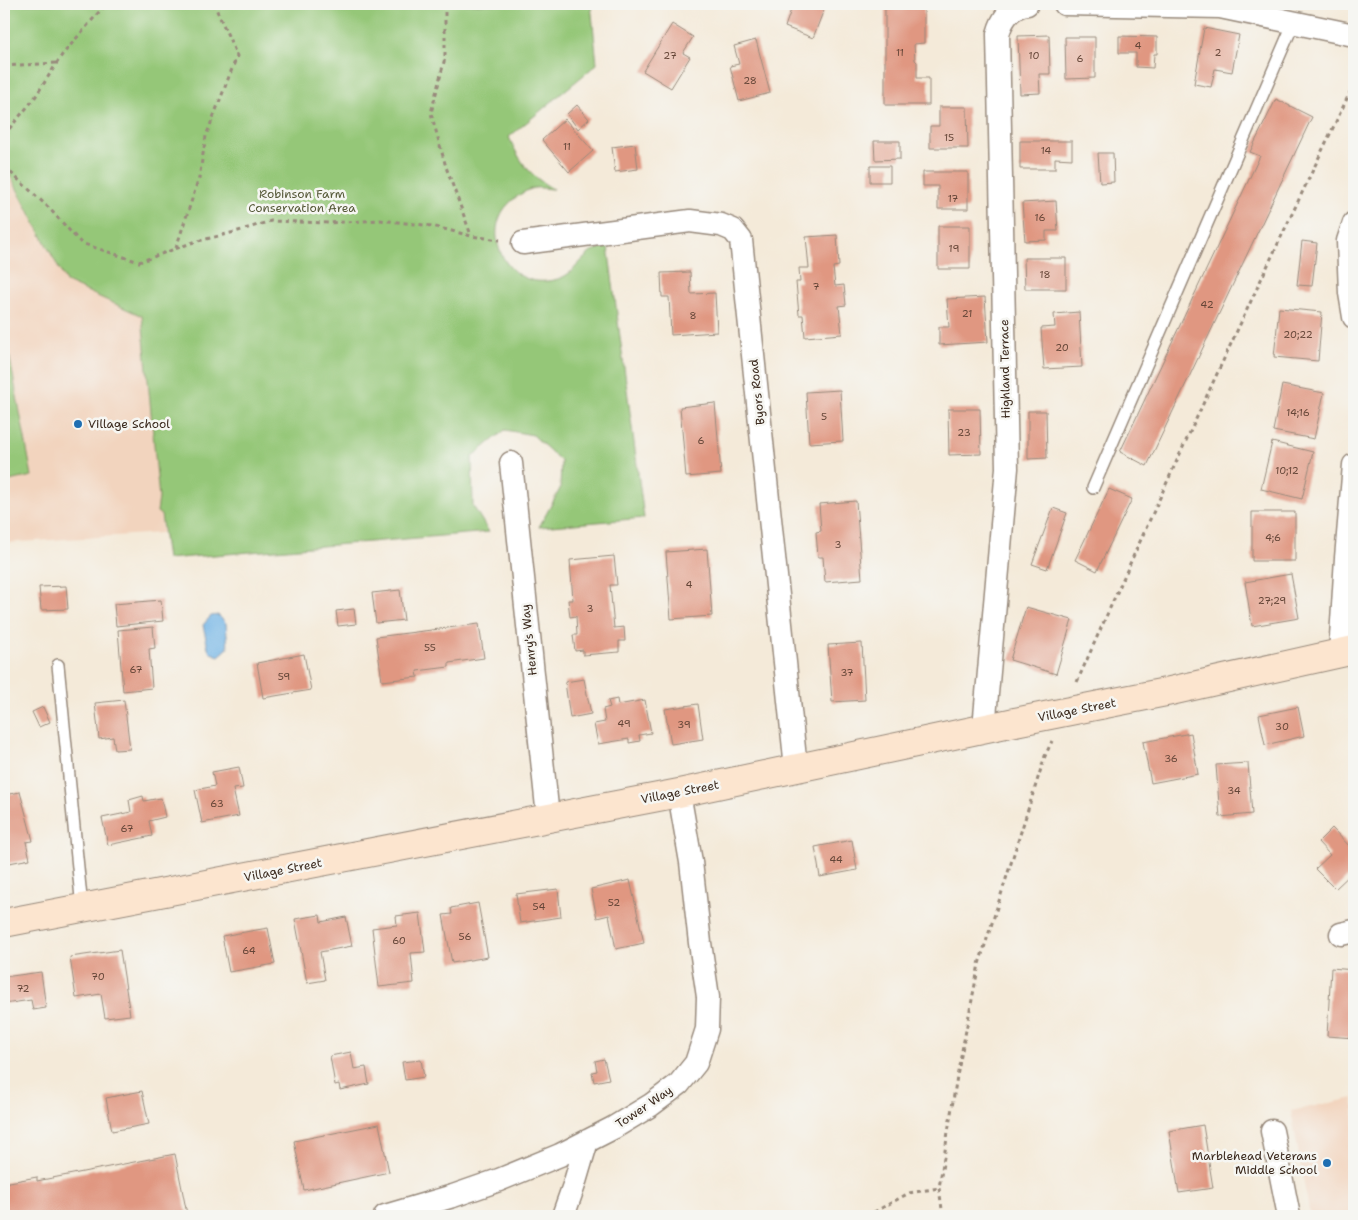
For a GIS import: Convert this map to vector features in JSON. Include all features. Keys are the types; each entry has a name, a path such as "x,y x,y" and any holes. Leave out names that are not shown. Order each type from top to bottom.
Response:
{"main road":[{"name":"Village Street","path":"4,923 679,793 984,728 1166,692 1347,652"}],"street":[{"path":"1065,4 1220,5 1354,35"},
{"name":"Highland Terrace","path":"984,728 1008,468 998,34 1001,23 1018,8"},
{"name":"Byors Road","path":"523,243 690,221 721,225 733,230 741,240 796,768"},
{"path":"1354,223 1348,242 1350,293 1354,317"},
{"name":"Henry's Way","path":"511,463 548,817"},
{"path":"1347,652 1346,558 1354,466"},
{"name":"Tower Way","path":"386,1216 499,1180 587,1141 652,1105 679,1084 696,1063 707,1028 708,997 691,862 679,793"},
{"path":"1272,1131 1289,1216"},
{"path":"563,1216 587,1141"}],"lane":[{"path":"1093,488 1294,22"},
{"path":"58,664 82,908"}],"path":[{"path":"4,135 34,99 62,55 107,4"},
{"path":"176,249 199,178 206,136 237,56 214,4"},
{"path":"445,4 445,58 432,113 446,168 471,236"},
{"path":"4,66 57,63"},
{"path":"1077,684 1248,306 1354,84"},
{"path":"4,158 10,172 47,206 81,243 139,262 194,242 271,221 328,223 380,220 432,226 471,236 523,243"},
{"path":"943,1216 939,1188 957,1076 979,964 1045,756 1053,738"},
{"path":"867,1216 909,1193 939,1188"}],"shaded area":[{"name":"Village School","path":"4,164 66,282 142,316 162,533 4,543"},
{"name":"Marblehead Veterans Middle School","path":"1354,1098 1354,1216 1310,1216 1291,1111"}],"green space":[{"name":"Robinson Farm Conservation Area","path":"4,4 591,4 597,64 509,137 517,154 531,173 553,189 534,188 514,199 503,210 498,224 497,238 500,252 508,264 518,274 531,280 547,281 562,278 592,252 608,246 644,518 539,527 560,489 561,461 533,435 505,430 472,457 473,506 489,532 167,559 161,515 157,512 159,498 142,316 66,282 4,164"},
{"path":"4,338 6,338 32,476 4,482"}],"water":[{"path":"218,615 226,623 228,648 219,656 211,653 208,648 203,625 211,616"}],"building":[{"path":"793,4 826,4 813,38 785,27"},
{"path":"885,4 924,4 924,43 914,44 917,78 929,78 929,105 885,105"},
{"path":"672,24 693,37 683,53 690,57 671,88 643,71"},
{"path":"1204,28 1239,35 1232,72 1215,69 1211,87 1194,84"},
{"path":"1049,35 1050,74 1039,74 1040,93 1020,94 1018,36"},
{"path":"1119,36 1157,37 1157,54 1154,54 1153,68 1136,67 1136,53 1119,53"},
{"path":"1065,37 1095,37 1095,78 1066,79"},
{"path":"756,40 770,93 739,101 730,66 739,64 734,46"},
{"path":"1276,99 1312,117 1147,466 1120,452 1260,156 1250,152"},
{"path":"577,105 589,119 578,129 567,114"},
{"path":"939,107 967,107 968,148 930,148 930,126 939,126"},
{"path":"565,119 593,151 569,172 542,140"},
{"path":"874,141 900,141 900,159 875,160"},
{"path":"1020,141 1072,141 1072,159 1055,158 1055,169 1020,169"},
{"path":"635,144 638,169 615,172 612,147"},
{"path":"1098,153 1113,153 1114,182 1100,183"},
{"path":"870,166 890,166 890,182 870,182"},
{"path":"923,172 968,172 968,209 938,209 938,186 923,186"},
{"path":"1056,201 1058,231 1046,231 1046,240 1025,241 1022,203"},
{"path":"938,226 970,226 970,269 938,269"},
{"path":"837,235 839,266 833,267 835,286 844,285 846,305 839,306 842,334 805,337 803,315 799,315 796,282 800,282 799,268 809,268 806,237"},
{"path":"1302,241 1317,243 1312,286 1297,285"},
{"path":"1024,258 1066,258 1066,289 1025,289"},
{"path":"690,272 691,294 715,293 717,332 671,335 669,297 662,297 661,273"},
{"path":"985,297 988,342 939,345 939,327 949,327 947,299"},
{"path":"1279,308 1322,312 1318,361 1274,357"},
{"path":"1079,312 1082,367 1044,369 1041,328 1055,327 1054,314"},
{"path":"1282,385 1324,393 1314,439 1273,431"},
{"path":"840,390 843,441 809,443 806,392"},
{"path":"715,403 721,474 686,477 680,407"},
{"path":"948,409 980,409 981,454 949,455"},
{"path":"1028,411 1046,411 1047,458 1028,459"},
{"path":"1272,442 1313,452 1302,499 1261,489"},
{"path":"1109,489 1132,499 1097,571 1075,560"},
{"path":"856,501 862,579 825,582 823,557 818,557 816,532 821,531 819,504"},
{"path":"1053,508 1067,513 1047,569 1032,564"},
{"path":"1252,512 1295,512 1295,561 1252,561"},
{"path":"707,549 712,616 671,619 666,552"},
{"path":"614,556 617,585 610,585 614,628 624,627 625,641 619,641 619,652 583,655 583,650 575,651 573,635 577,635 576,616 570,617 568,600 573,600 570,560"},
{"path":"1291,574 1299,618 1252,626 1245,582"},
{"path":"66,586 68,609 41,610 39,587"},
{"path":"400,590 404,620 376,623 372,593"},
{"path":"161,600 163,621 116,626 114,604"},
{"path":"1026,607 1072,620 1056,674 1010,660"},
{"path":"354,609 356,624 338,626 336,611"},
{"path":"479,624 484,658 449,663 449,667 417,671 418,677 382,681 376,637"},
{"path":"153,627 155,648 149,649 152,688 123,691 118,630"},
{"path":"862,643 865,700 832,702 828,645"},
{"path":"304,654 311,690 263,698 257,663"},
{"path":"584,679 591,714 570,718 565,682"},
{"path":"617,699 618,705 645,700 651,733 639,735 640,741 629,743 629,739 598,744 594,724 605,722 603,709 610,707 608,701"},
{"path":"124,700 130,749 115,750 113,737 99,739 95,703"},
{"path":"698,704 703,739 671,744 665,709"},
{"path":"43,707 50,722 39,727 32,712"},
{"path":"1298,707 1304,736 1265,745 1259,715"},
{"path":"1191,733 1198,774 1151,783 1143,742"},
{"path":"1248,763 1252,814 1220,817 1216,765"},
{"path":"239,767 243,788 233,789 239,816 202,823 195,790 215,786 212,772"},
{"path":"20,792 33,841 26,842 30,859 4,864 4,795"},
{"path":"143,796 144,801 161,798 165,817 149,821 152,836 108,845 102,818 131,812 129,800"},
{"path":"1332,828 1354,851 1354,871 1335,889 1315,869 1330,855 1318,842"},
{"path":"852,840 857,870 820,877 815,847"},
{"path":"630,880 644,943 616,949 609,915 597,918 591,889"},
{"path":"558,889 561,917 520,923 516,894"},
{"path":"478,903 488,957 452,963 443,915 452,914 451,908"},
{"path":"420,913 425,952 411,953 414,983 379,987 372,928 397,925 396,916"},
{"path":"320,915 321,922 346,917 352,946 320,952 325,980 307,983 295,919"},
{"path":"268,928 275,964 229,972 222,936"},
{"path":"120,950 130,1015 105,1018 101,994 76,998 70,957"},
{"path":"1331,968 1354,970 1354,1038 1327,1036"},
{"path":"41,972 46,1008 33,1010 31,1000 4,1004 4,977"},
{"path":"351,1052 354,1069 366,1067 369,1084 340,1090 339,1084 335,1085 330,1056"},
{"path":"604,1059 609,1079 594,1082 592,1072 597,1071 595,1061"},
{"path":"421,1060 424,1077 405,1080 402,1062"},
{"path":"142,1091 149,1124 112,1131 106,1098"},
{"path":"379,1124 389,1172 304,1190 294,1141"},
{"path":"1203,1125 1213,1188 1179,1193 1169,1131"},
{"path":"175,1154 187,1214 172,1216 4,1216 4,1183 37,1177 37,1181"}],"place":[{"name":"Village School","path":"78,424"},
{"name":"Marblehead Veterans Middle School","path":"1327,1163"}]}
